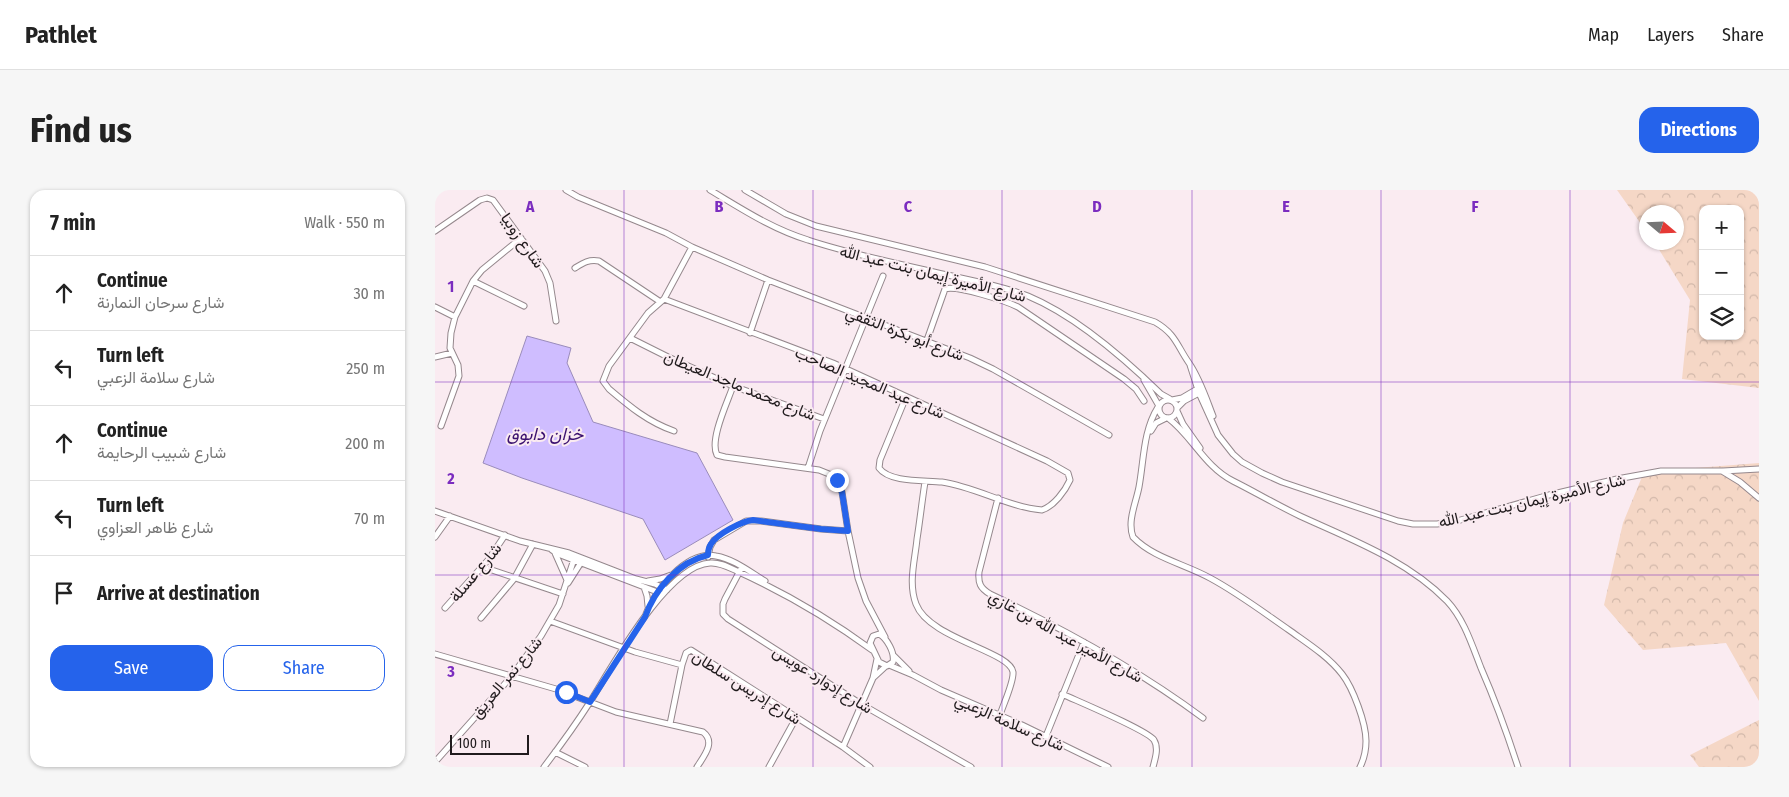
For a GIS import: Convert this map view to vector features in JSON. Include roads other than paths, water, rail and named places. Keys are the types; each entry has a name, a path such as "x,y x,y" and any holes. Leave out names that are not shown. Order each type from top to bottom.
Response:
{"street":[{"name":"شارع أبو بكرة الثقفي","path":"566,190 578,197 666,233 692,247 768,280 927,340 988,366 1109,435"},
{"name":"شارع الأميرة إيمان بنت عبد الله","path":"711,190 770,225 807,240 890,262 999,287 1029,297 1051,308 1079,326 1171,400"},
{"name":"شارع الأميرة إيمان بنت عبد الله","path":"745,190 786,214 816,226 985,267 1155,322 1175,338 1190,365 1195,370 1200,389 1225,444 1242,462 1272,478 1398,521 1413,524 1437,524 1457,521 1549,495 1661,471 1723,472 1759,469"},
{"name":"شارع زوبيا","path":"435,231 481,200 487,198 495,201 547,276 556,321"},
{"path":"441,426 459,376 459,364 452,353 450,340 455,317 473,281 487,265 521,238"},
{"path":"674,431 659,425 639,413 605,385 603,381 605,372 620,349 661,300 692,247"},
{"name":"شارع عبد المجيد الصاحب","path":"575,268 586,261 593,260 599,262 661,300 845,369 1028,451 1065,470 1071,477 1064,490 1045,509 1038,509 998,498"},
{"path":"807,468 824,419 883,276"},
{"path":"750,332 768,280"},
{"path":"473,281 525,306"},
{"name":"شارع الأميرة إيمان بنت عبد الله","path":"927,340 945,289 955,288 1005,302 1023,310 1124,379 1136,389 1144,401"},
{"path":"435,307 455,317"},
{"name":"شارع محمد ماجد العيطان","path":"630,338 733,386 824,419"},
{"path":"435,357 452,353"},
{"name":"شارع الأميرة إيمان بنت عبد الله","path":"1142,378 1159,407"},
{"path":"733,386 716,438 715,448 717,454 725,457 827,472 837,480 842,492 858,578 865,600 893,655 893,662 873,678"},
{"path":"1200,389 1182,398 1161,402 1150,423 1139,487 1132,514 1133,537 1147,548 1210,577 1233,591 1307,643 1335,666 1347,683 1362,722 1366,740 1363,761 1360,767"},
{"path":"1145,445 1153,425 1159,420 1174,416 1184,401 1200,389"},
{"path":"906,397 880,460 879,468 890,476 925,482 942,482 998,498"},
{"path":"1171,400 1176,404 1183,424 1199,448 1237,482"},
{"path":"1159,407 1161,415 1179,428 1206,459 1231,480 1274,503 1372,549 1407,569 1448,602 1467,630 1505,727 1518,767"},
{"path":"1723,472 1740,482 1759,498"},
{"path":"925,482 913,572 913,590 916,605 926,619 940,630 996,656 1011,666 1013,674 999,715"},
{"name":"شارع الأمير عبد الله بن غازي","path":"998,498 979,572 978,579 981,588 989,594 1057,626 1170,694 1203,718"},
{"path":"435,511 553,550 662,591"},
{"path":"435,537 450,516"},
{"path":"708,563 711,543 746,521 848,531"},
{"name":"شارع عسلة","path":"445,608 483,567 505,535"},
{"path":"481,618 515,578 533,544"},
{"path":"553,550 567,583"},
{"path":"644,584 678,571 695,559 708,555 721,558 873,650"},
{"name":"شارع نمر العريق","path":"435,762 511,677 536,644 563,594 575,558"},
{"name":"شارع نمر العريق","path":"567,583 582,561"},
{"path":"545,767 662,591 689,570 708,563 718,563 741,570"},
{"path":"483,567 563,594"},
{"name":"شارع إدوارد عويس","path":"741,570 723,604 722,610 725,616 861,704 971,767"},
{"path":"645,617 648,608 678,571"},
{"path":"644,584 648,608"},
{"path":"843,748 873,678 877,659 870,644 874,618"},
{"path":"550,621 682,665"},
{"path":"856,638 872,637 879,634 885,637"},
{"path":"1046,736 1084,642"},
{"name":"شارع إدريس سلطان","path":"670,724 682,665 687,651 694,651 870,767"},
{"path":"435,661 437,655 488,668 511,677 561,691 617,712 698,730 708,738 709,747 697,767"},
{"name":"شارع سلامة الزعبي","path":"893,655 913,675"},
{"name":"شارع سلامة الزعبي","path":"877,659 881,664 913,675 941,690 1046,736 1108,767"},
{"path":"1062,694 1153,738 1156,747 1153,767"},
{"path":"770,766 796,718"},
{"path":"555,752 585,767"}],"water":[{"name":"خزان دابوق","path":"527,336 571,348 567,363 593,422 697,453 733,520 665,560 643,519 483,463"}]}
